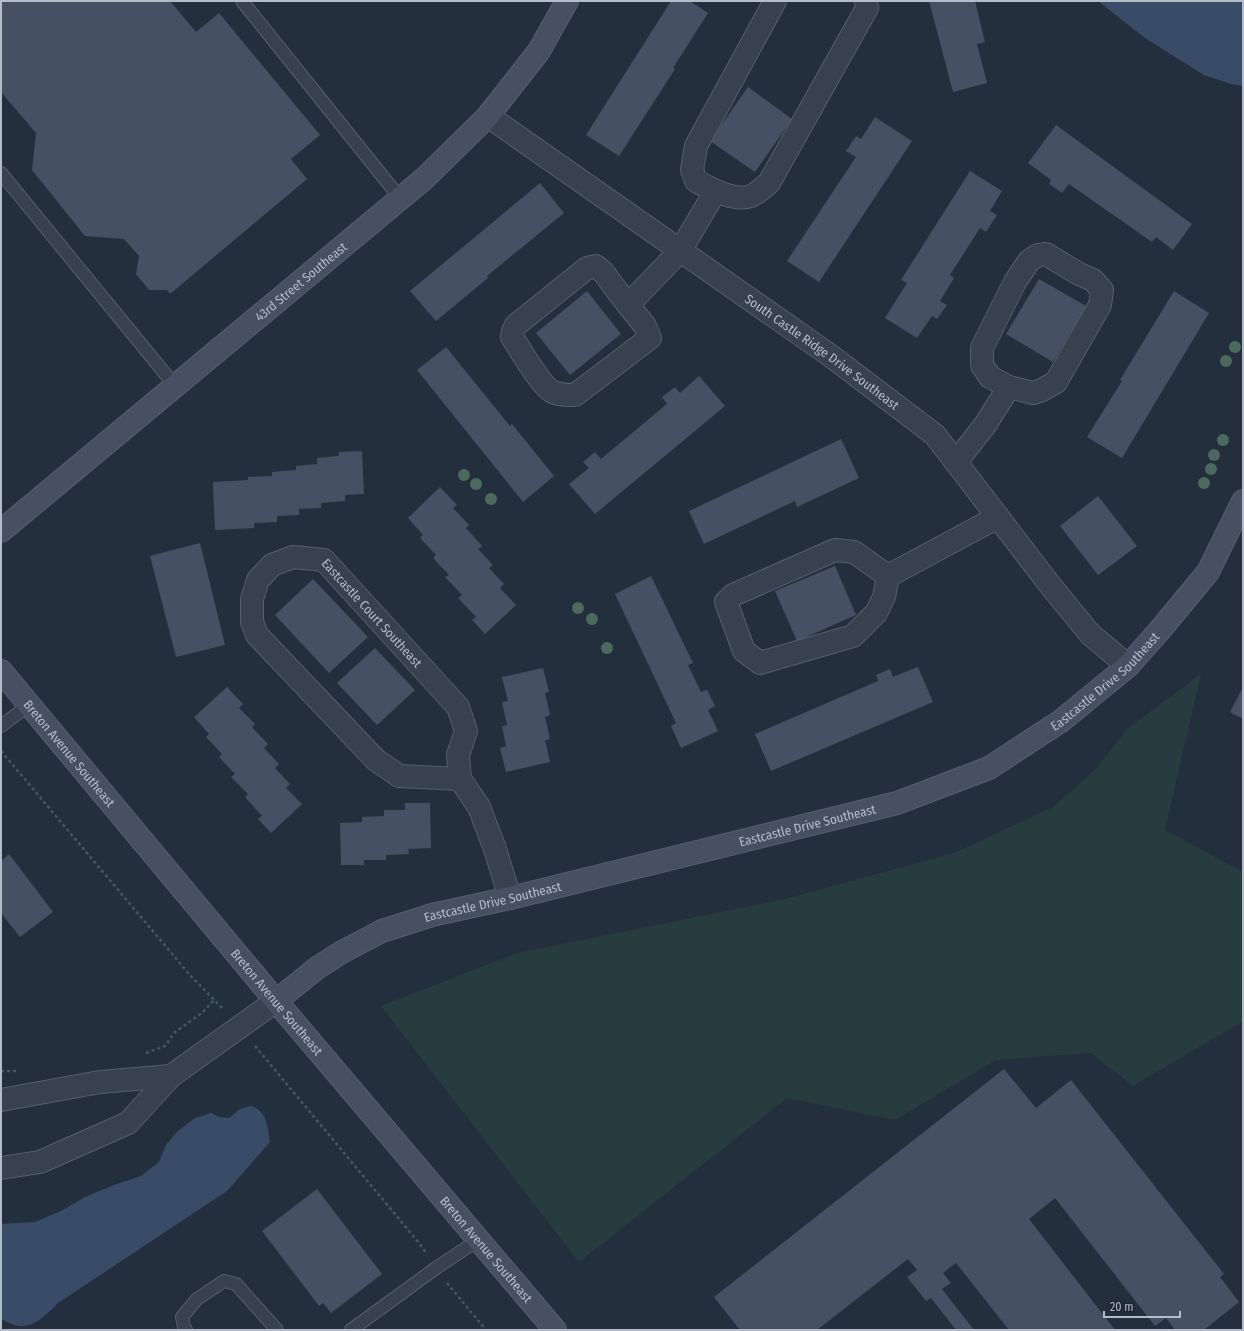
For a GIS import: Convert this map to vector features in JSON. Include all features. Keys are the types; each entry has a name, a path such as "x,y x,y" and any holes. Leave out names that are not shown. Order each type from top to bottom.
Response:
{"street":[{"name":"43rd Street Southeast","path":"1,531 176,387 425,178 488,116 539,51 567,1"},
{"path":"775,1 696,146 692,170 696,181 715,192 742,198 752,196 769,183 867,8 866,1"},
{"name":"South Castle Ridge Drive Southeast","path":"488,116 831,356 935,435 1090,634 1128,666"},
{"path":"628,305 680,251 715,192"},
{"path":"1046,254 1079,274 1093,280 1102,290 1100,305 1056,382 1042,390 1032,393 1009,387 990,377 982,365 982,348 1022,271 1029,261 1038,255 1046,254"},
{"path":"596,266 604,273 628,305 645,326 650,338 575,395 563,395 550,391 538,376 512,336 512,331 516,325 587,268 596,266"},
{"path":"956,462 985,425 1009,387"},
{"name":"Eastcastle Drive Southeast","path":"276,1001 317,968 342,952 382,931 432,915 510,898 897,803 989,768 1061,721 1128,666 1208,572 1243,501"},
{"path":"888,576 998,517"},
{"path":"835,550 854,552 888,576 884,597 876,613 853,636 760,663 744,652 726,602 733,595 835,550"},
{"name":"Eastcastle Court Southeast","path":"460,779 399,776 376,760 257,635 252,622 252,599 258,580 272,565 293,557 324,560 458,707 466,731 458,755 460,779 479,807 495,849 510,898"},
{"name":"Breton Avenue Southeast","path":"1,671 276,1001 555,1330"},
{"path":"1,1168 40,1162 128,1123 171,1076 276,1001"},
{"path":"1,1100 100,1082 171,1076"}],"lane":[{"path":"242,1 400,198"},
{"path":"1,173 176,387"},
{"path":"1,726 28,705"},
{"path":"351,1330 436,1268 478,1240"},
{"path":"186,1330 182,1317 197,1299 224,1280 236,1284 277,1330"}],"path":[{"path":"145,1053 165,1046 175,1032 202,1013 214,1000"},
{"path":"1,1071 20,1071"}],"green space":[{"path":"1201,674 1165,830 1243,872 1243,1021 1133,1086 1091,1053 996,1060 895,1120 787,1098 579,1262 381,1006 517,953 785,899 954,853 1053,807 1095,770 1127,729"}],"water":[{"path":"1098,1 1243,1 1243,86 1231,84 1204,75 1145,38"},
{"path":"251,1106 261,1112 264,1116 270,1142 227,1191 58,1303 34,1323 22,1326 13,1325 1,1319 1,1224 35,1222 61,1211 85,1197 141,1176 159,1162 166,1145 178,1131 195,1118 211,1113 219,1117 229,1118 240,1109"}],"building":[{"path":"1,1 170,1 196,32 219,13 320,135 291,159 307,179 170,294 167,290 149,290 136,274 139,256 124,239 85,236 32,170 36,133 1,92"},
{"path":"671,1 690,1 708,13 673,68 675,69 619,156 586,135"},
{"path":"929,1 975,1 985,42 977,44 987,83 953,92"},
{"path":"748,87 792,119 755,172 710,141"},
{"path":"875,117 912,141 819,282 787,261 856,157 846,151 856,136 861,139"},
{"path":"1056,125 1192,224 1173,250 1156,237 1152,242 1069,184 1062,193 1049,184 1051,180 1028,163"},
{"path":"970,171 1002,191 990,211 997,215 986,232 980,228 950,275 954,278 940,301 947,305 937,319 932,316 917,338 885,318 907,283 901,280"},
{"path":"540,183 564,213 487,276 488,278 436,321 410,291"},
{"path":"1039,279 1086,306 1053,362 1006,334"},
{"path":"587,291 621,334 570,375 536,333"},
{"path":"1174,291 1209,313 1122,458 1087,437 1122,381 1120,380"},
{"path":"446,347 510,426 512,424 554,476 523,502 417,370"},
{"path":"699,376 725,406 595,514 569,484 589,468 583,462 595,452 601,459 667,404 662,397 675,387 680,393"},
{"path":"841,439 859,478 797,507 795,501 704,544 689,511"},
{"path":"362,451 364,494 345,495 345,501 321,503 321,508 299,509 299,515 277,516 277,522 254,523 254,528 215,530 213,482 248,480 248,477 272,476 272,472 296,470 296,466 317,464 317,458 338,456 339,452"},
{"path":"440,487 457,505 453,508 469,525 466,528 482,546 478,549 493,565 489,568 504,584 500,588 516,605 485,634 472,620 476,617 458,598 462,595 445,577 449,575 433,558 436,555 420,538 423,535 408,518"},
{"path":"1098,496 1137,546 1098,575 1060,526"},
{"path":"200,543 225,645 176,657 150,556"},
{"path":"835,566 856,615 797,641 775,591"},
{"path":"651,576 693,663 688,665 701,692 707,690 715,706 708,710 718,731 681,748 671,726 676,723 615,594"},
{"path":"313,579 368,637 329,673 275,615"},
{"path":"375,648 415,690 377,725 337,683"},
{"path":"918,667 933,702 771,771 755,734 878,681 876,675 890,669 893,677"},
{"path":"543,668 549,692 545,693 550,715 545,717 550,739 545,740 550,762 506,772 500,748 506,746 502,726 507,725 502,702 508,701 502,677"},
{"path":"227,687 243,704 239,708 255,724 252,727 268,744 264,748 279,764 275,768 290,784 286,788 302,804 271,833 258,819 262,816 245,797 248,794 231,777 235,774 219,757 222,754 206,737 209,734 194,717"},
{"path":"1243,687 1243,719 1230,712"},
{"path":"405,803 430,803 431,848 408,849 409,854 386,855 386,860 364,860 364,865 341,865 340,823 362,822 362,817 384,816 384,810 405,810"},
{"path":"9,854 53,912 20,937 1,913 1,861"},
{"path":"1004,1069 1036,1108 1071,1080 1224,1274 1220,1277 1239,1302 1204,1330 1175,1330 1166,1318 1155,1326 1055,1198 1029,1219 1115,1330 1009,1330 956,1263 943,1273 951,1283 942,1289 974,1330 956,1330 931,1298 926,1301 907,1277 917,1270 908,1259 817,1330 740,1330 714,1297"},
{"path":"317,1189 382,1274 331,1313 323,1303 319,1306 262,1231"}]}
